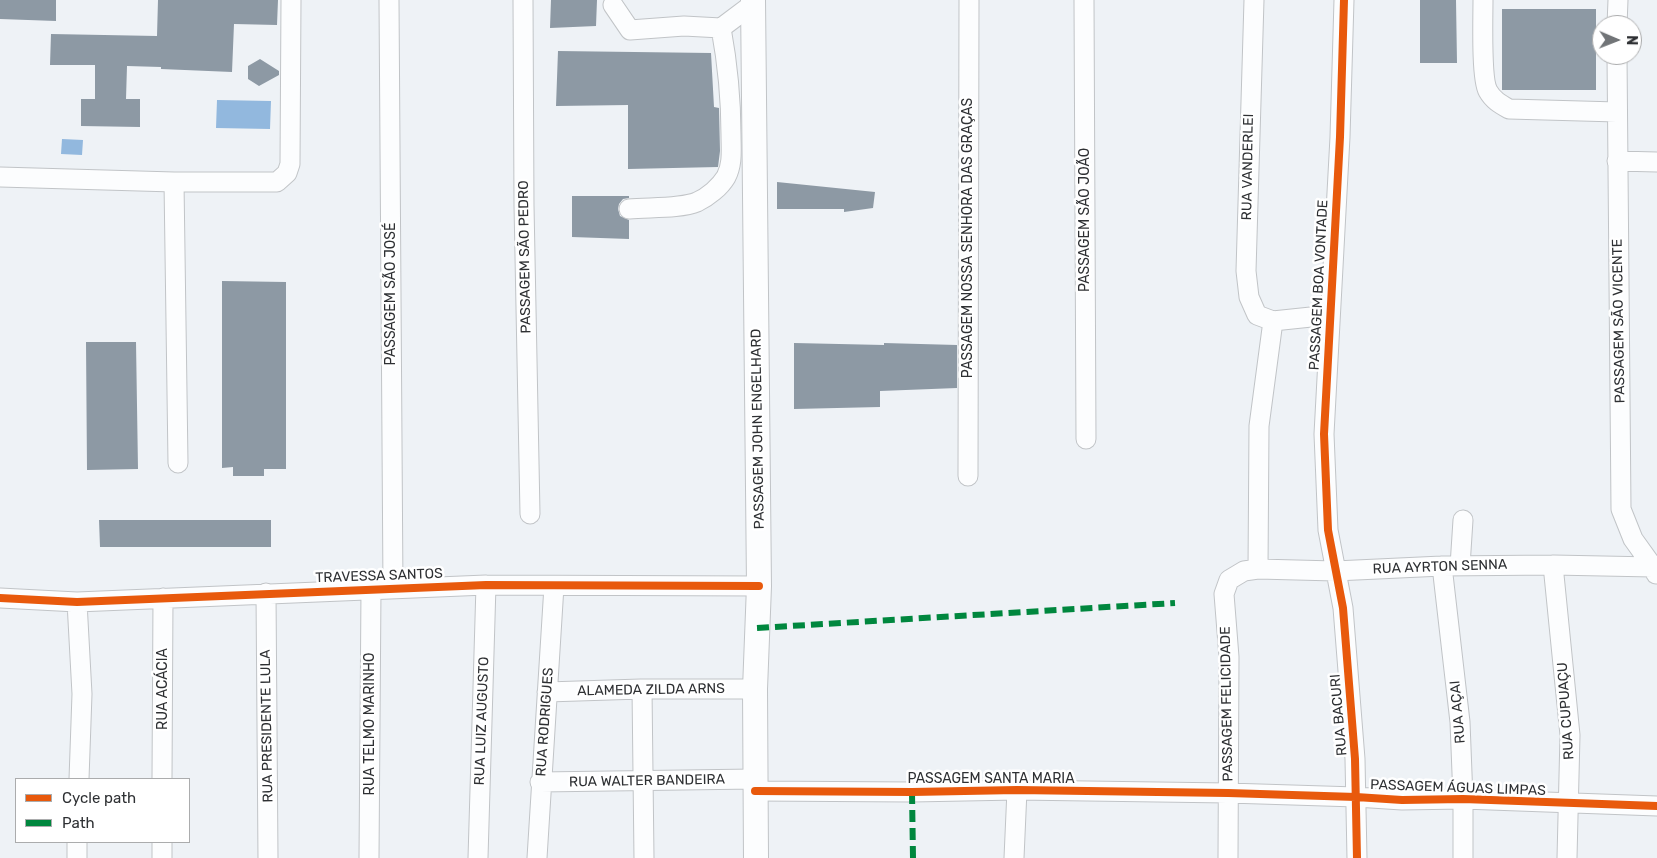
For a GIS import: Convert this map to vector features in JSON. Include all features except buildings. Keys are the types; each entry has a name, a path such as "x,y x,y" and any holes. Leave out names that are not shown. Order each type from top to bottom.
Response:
{"main road":[{"name":"PASSAGEM JOHN ENGELHARD","path":"753,2 759,586 755,689 754,785 756,858"}],"street":[{"path":"0,177 174,182 273,183 281,180 287,173 290,164 291,0"},
{"name":"PASSAGEM SÃO JOSÉ","path":"389,0 393,588"},
{"name":"PASSAGEM SÃO PEDRO","path":"523,0 524,195 530,514"},
{"name":"PASSAGEM NOSSA SENHORA DAS GRAÇAS","path":"968,476 969,0"},
{"name":"PASSAGEM SÃO JOÃO","path":"1084,0 1086,439"},
{"name":"RUA VANDERLEI","path":"1254,0 1246,271 1248,297 1257,315 1274,321"},
{"name":"PASSAGEM BOA VONTADE","path":"1335,571 1328,530 1324,434 1340,137 1344,0"},
{"path":"1483,0 1483,56 1486,89 1495,101 1509,109 1617,112"},
{"path":"1618,0 1618,15"},
{"path":"613,5 630,30 684,26 721,28 753,2"},
{"path":"629,209 678,206 697,202 715,190 726,176 731,161 731,103 728,67 721,28"},
{"name":"PASSAGEM SÃO VICENTE","path":"1617,65 1621,509 1634,539 1655,572"},
{"path":"1617,161 1657,162"},
{"path":"174,182 178,463"},
{"path":"1258,569 1259,426 1274,321 1330,316"},
{"name":"RUA AÇAI","path":"1462,520 1451,566 1460,722 1463,858"},
{"name":"RUA AYRTON SENNA","path":"1229,580 1244,572 1258,569 1335,571 1451,566 1553,565 1655,572"},
{"name":"RUA CUPUAÇU","path":"1553,565 1570,735 1567,858"},
{"name":"RUA BACURI","path":"1335,571 1343,608 1356,759 1357,858"},
{"name":"PASSAGEM FELICIDADE","path":"1228,858 1229,656 1224,594 1229,580"},
{"name":"TRAVESSA SANTOS","path":"0,598 77,602 486,585 759,586"},
{"name":"RUA LUIZ AUGUSTO","path":"478,858 486,585"},
{"name":"RUA RODRIGUES","path":"537,858 540,782 554,586"},
{"name":"RUA TELMO MARINHO","path":"369,858 371,589"},
{"name":"RUA PRESIDENTE LULA","path":"266,593 268,858"},
{"name":"RUA ACÁCIA","path":"162,778 163,598"},
{"path":"77,602 82,694 79,778"},
{"path":"642,689 644,858"},
{"name":"ALAMEDA ZILDA ARNS","path":"547,692 642,689 755,689"},
{"name":"RUA WALTER BANDEIRA","path":"540,782 754,785"},
{"name":"PASSAGEM SANTA MARIA","path":"754,785 912,792 1017,790 1228,793"},
{"path":"1014,858 1017,790"},
{"name":"PASSAGEM ÁGUAS LIMPAS","path":"1228,793 1402,800 1463,799 1657,806"},
{"path":"77,843 77,858"},
{"path":"162,843 162,858"}],"water":[{"path":"217,100 271,101 270,129 216,128"},
{"path":"62,139 83,140 82,155 61,154"}],"marked path":[{"path":"757,628 1175,603"},
{"path":"912,792 913,858"}],"cycle path":[{"path":"1344,0 1340,137 1324,434 1328,530 1343,608 1355,759 1357,858"},
{"path":"0,598 77,602 486,585 759,586"},
{"path":"755,791 912,792 1017,790 1228,793 1402,800 1463,799 1657,806"}]}
